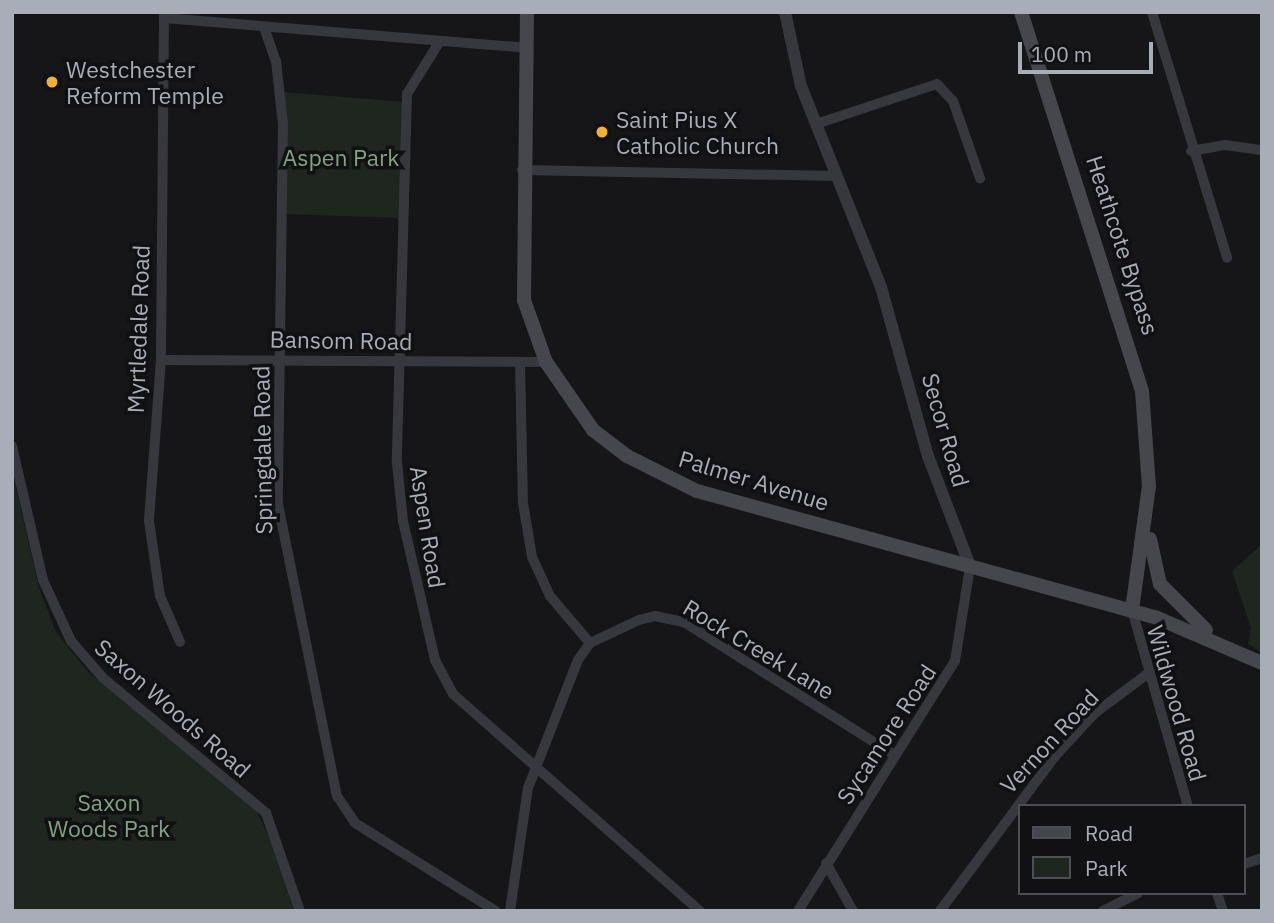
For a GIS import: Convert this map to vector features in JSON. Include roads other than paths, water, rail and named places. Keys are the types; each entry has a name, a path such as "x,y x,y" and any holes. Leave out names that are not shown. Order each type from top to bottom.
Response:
{"main road":[{"name":"Palmer Avenue","path":"527,12 522,170 524,300 546,362 593,430 653,472 731,502 970,566"},
{"name":"Heathcote Bypass","path":"1021,12 1135,360 1147,427 1149,499"},
{"path":"1132,610 1149,499"},
{"path":"1149,499 1151,565 1160,584 1190,618 1262,663"},
{"path":"970,566 1132,610 1231,646"}],"street":[{"name":"Secor Road","path":"785,12 816,124 881,286 928,456 970,566"},
{"path":"1152,12 1191,150 1227,258"},
{"path":"164,15 264,27 527,48"},
{"name":"Myrtledale Road","path":"164,15 161,360 149,521 160,596 180,642"},
{"name":"Springdale Road","path":"264,27 276,61 283,124 279,358 284,542 342,808 355,823 496,911"},
{"name":"Aspen Road","path":"440,41 407,94 398,488 435,660 453,694 536,764 700,911"},
{"path":"816,124 937,84 953,101 980,178"},
{"path":"1191,150 1262,150"},
{"path":"522,170 837,176"},
{"name":"Bansom Road","path":"161,360 279,358 520,362"},
{"path":"510,911 536,764 590,643 550,596 532,556 523,503 520,362 546,362"},
{"name":"Saxon Woods Road","path":"12,446 43,580 71,641 103,678 266,813 300,911"},
{"name":"Sycamore Road","path":"798,911 894,755 956,661 970,566"},
{"name":"Wildwood Road","path":"1132,610 1146,675 1187,804"},
{"name":"Rock Creek Lane","path":"590,643 655,616 684,622 894,755"},
{"name":"Vernon Road","path":"1019,804 1055,756 1096,713 1146,675"},
{"name":"Vernon Road","path":"940,911 1018,806"},
{"path":"826,863 853,911"},
{"path":"1103,911 1134,895"}],"place":[{"name":"Westchester Reform Temple","path":"52,82"},
{"name":"Saint Pius X Catholic Church","path":"602,132"}],"park label":[{"name":"Aspen Park","path":"341,157"},
{"name":"Saxon Woods Park","path":"109,815"}]}
